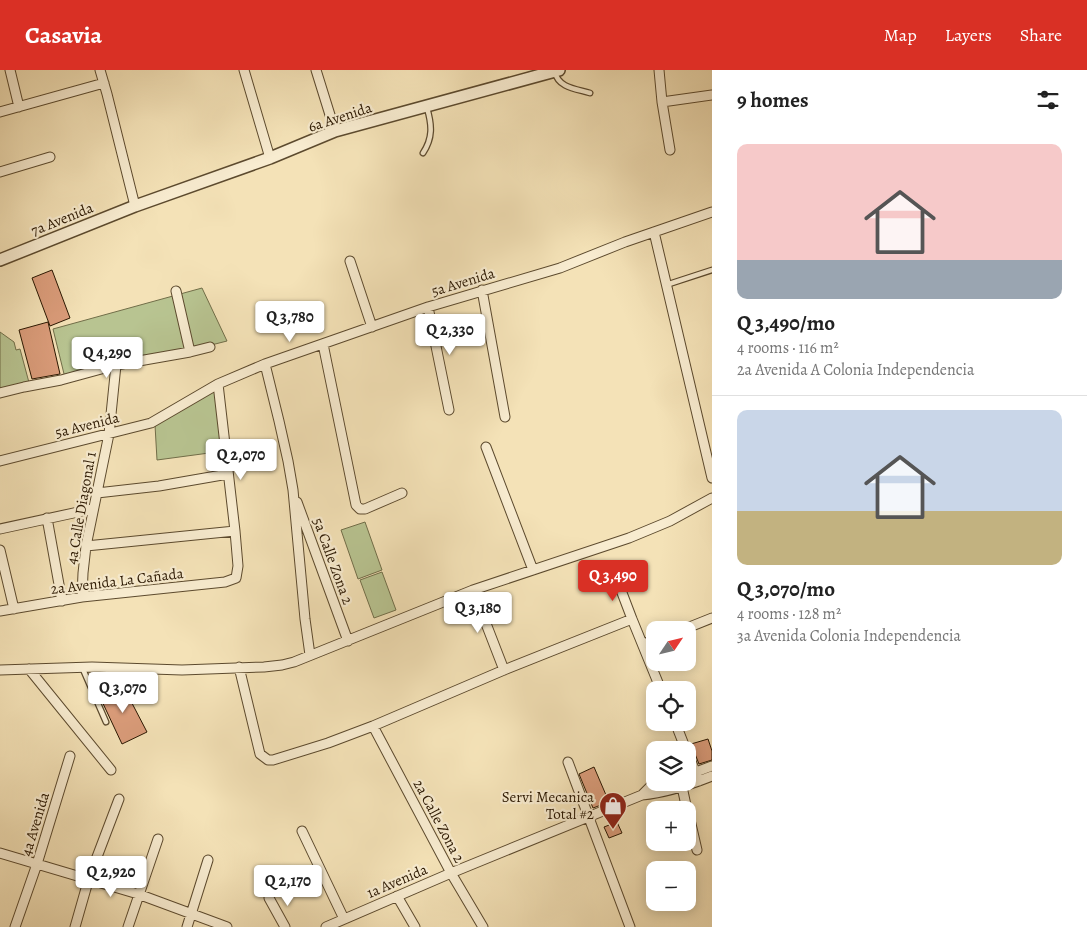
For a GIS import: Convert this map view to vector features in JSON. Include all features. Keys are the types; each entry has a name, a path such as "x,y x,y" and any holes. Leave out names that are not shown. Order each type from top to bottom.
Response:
{"street":[{"path":"10,70 19,106"},
{"path":"100,70 134,206"},
{"path":"244,70 270,158"},
{"path":"316,70 335,131"},
{"path":"660,70 662,102 670,150"},
{"name":"6a Avenida","path":"134,206 270,158 335,131 557,71"},
{"path":"0,112 104,83"},
{"path":"662,102 712,94"},
{"path":"0,172 50,157"},
{"name":"7a Avenida","path":"0,260 134,206"},
{"name":"5a Avenida","path":"0,461 151,423 218,384 265,364 428,307 560,268 625,242 712,212"},
{"path":"654,232 712,478"},
{"path":"350,261 372,328"},
{"path":"482,290 505,417"},
{"path":"176,291 190,352"},
{"path":"428,307 449,410"},
{"path":"323,344 356,504 360,509 365,509 402,493"},
{"path":"0,393 61,380 116,365 210,347"},
{"path":"265,364 293,490 310,655"},
{"name":"4a Calle Diagonal 1","path":"82,597 86,546 92,508 109,434 116,365"},
{"path":"86,546 235,531 218,384"},
{"path":"486,447 533,570"},
{"path":"96,493 160,486 228,474"},
{"name":"5a Calle Zona 2","path":"293,490 348,641"},
{"path":"0,670 82,667 182,670 282,665 348,641 473,590 629,538 670,521 712,498"},
{"path":"0,529 92,508"},
{"path":"47,518 62,601"},
{"name":"2a Avenida La Cañada","path":"0,611 82,597 225,582 236,578 238,566 235,531"},
{"path":"0,550 14,609"},
{"path":"616,577 658,681"},
{"path":"473,590 504,670"},
{"path":"696,624 712,618"},
{"path":"239,667 260,754 268,760 273,760 373,726 504,670 632,619"},
{"path":"29,669 111,770"},
{"name":"2a Calle Zona 2","path":"373,726 451,873 483,927"},
{"name":"4a Avenida","path":"15,927 37,864 70,756"},
{"path":"568,762 630,927"},
{"path":"696,775 712,766"},
{"path":"696,776 712,776"},
{"path":"642,795 646,791"},
{"path":"642,795 659,791"},
{"name":"1a Avenida","path":"329,926 396,896 642,795"},
{"path":"75,927 89,878 119,799"},
{"path":"302,831 344,919"},
{"path":"128,927 158,839"},
{"path":"696,846 697,850"},
{"path":"0,853 89,878 227,927"},
{"path":"187,927 208,860"},
{"path":"396,896 415,927"},
{"path":"269,898 285,927"}],"lane":[{"path":"557,71 557,80 561,84 590,93"},
{"path":"423,153 428,145 431,133 427,106"},
{"path":"666,285 712,270"},
{"path":"82,667 106,722"}],"green space":[{"path":"202,288 227,341 66,382 53,329"},
{"path":"0,332 14,342 16,350 20,349 31,390 0,397"},
{"path":"216,385 224,451 157,460 155,425"},
{"path":"365,522 382,570 358,579 341,530"},
{"path":"382,572 396,610 374,618 360,580"}],"building":[{"path":"52,270 70,318 50,326 32,278"},
{"path":"48,322 60,374 32,379 19,330"},
{"path":"122,684 147,732 122,744 99,695"},
{"path":"708,739 712,751 712,760 699,764 696,756 696,743"},
{"path":"594,767 609,802 593,808 579,774"},
{"name":"Servi Mecanica Total #2","path":"617,822 622,833 609,838 604,827"}],"place":[{"name":"Servi Mecanica Total #2","path":"613,830"}]}
